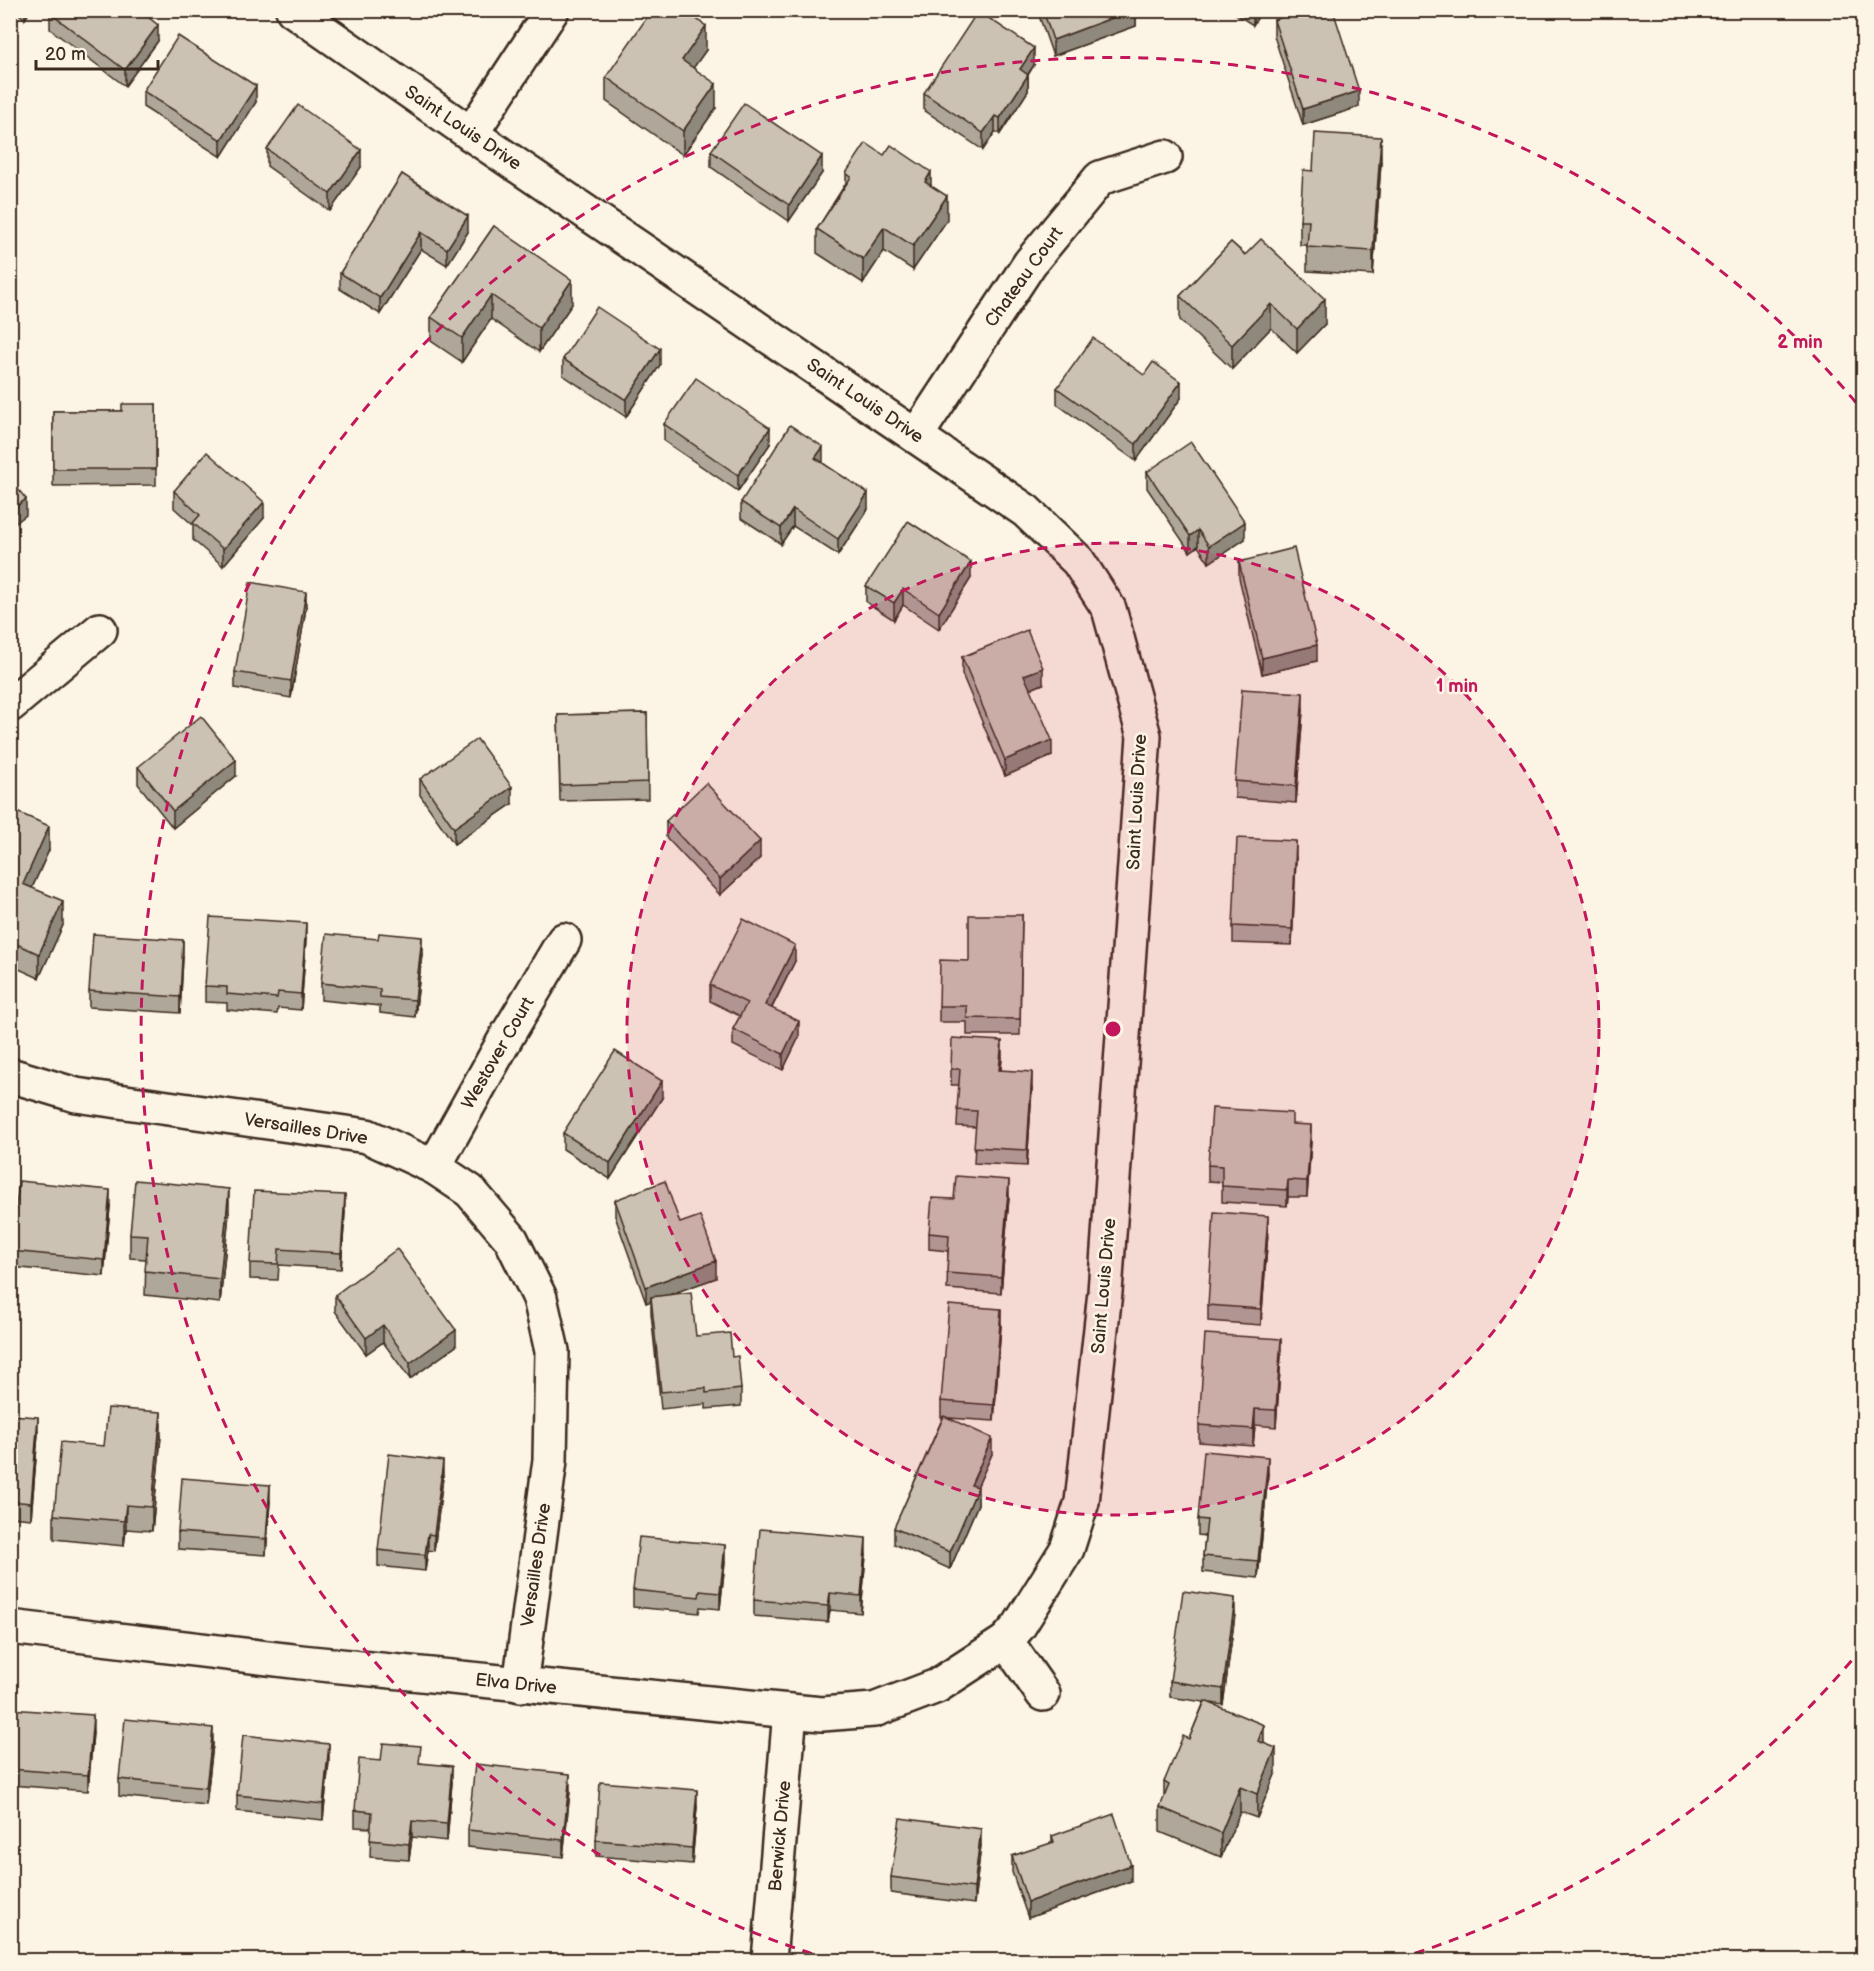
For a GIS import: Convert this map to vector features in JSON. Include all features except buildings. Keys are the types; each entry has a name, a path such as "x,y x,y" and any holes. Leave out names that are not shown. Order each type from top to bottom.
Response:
{"street":[{"name":"Saint Louis Drive","path":"292,10 1026,511 1078,561 1109,609 1144,736 1105,1292 1082,1502 1067,1549 1019,1626 1006,1641"},
{"path":"471,134 552,10"},
{"name":"Chateau Court","path":"916,436 1030,263 1100,178 1165,158"},
{"path":"10,705 100,630"},
{"name":"Westover Court","path":"434,1167 508,1034 564,940"},
{"name":"Versailles Drive","path":"10,1076 76,1095 367,1136 434,1167 470,1191 510,1239 540,1298 552,1351 550,1460 520,1684"},
{"name":"Elva Drive","path":"10,1627 301,1662 822,1714 874,1710 937,1686 1006,1641"},
{"path":"1006,1641 1042,1694"},
{"name":"Berwick Drive","path":"769,1960 790,1711"}]}
